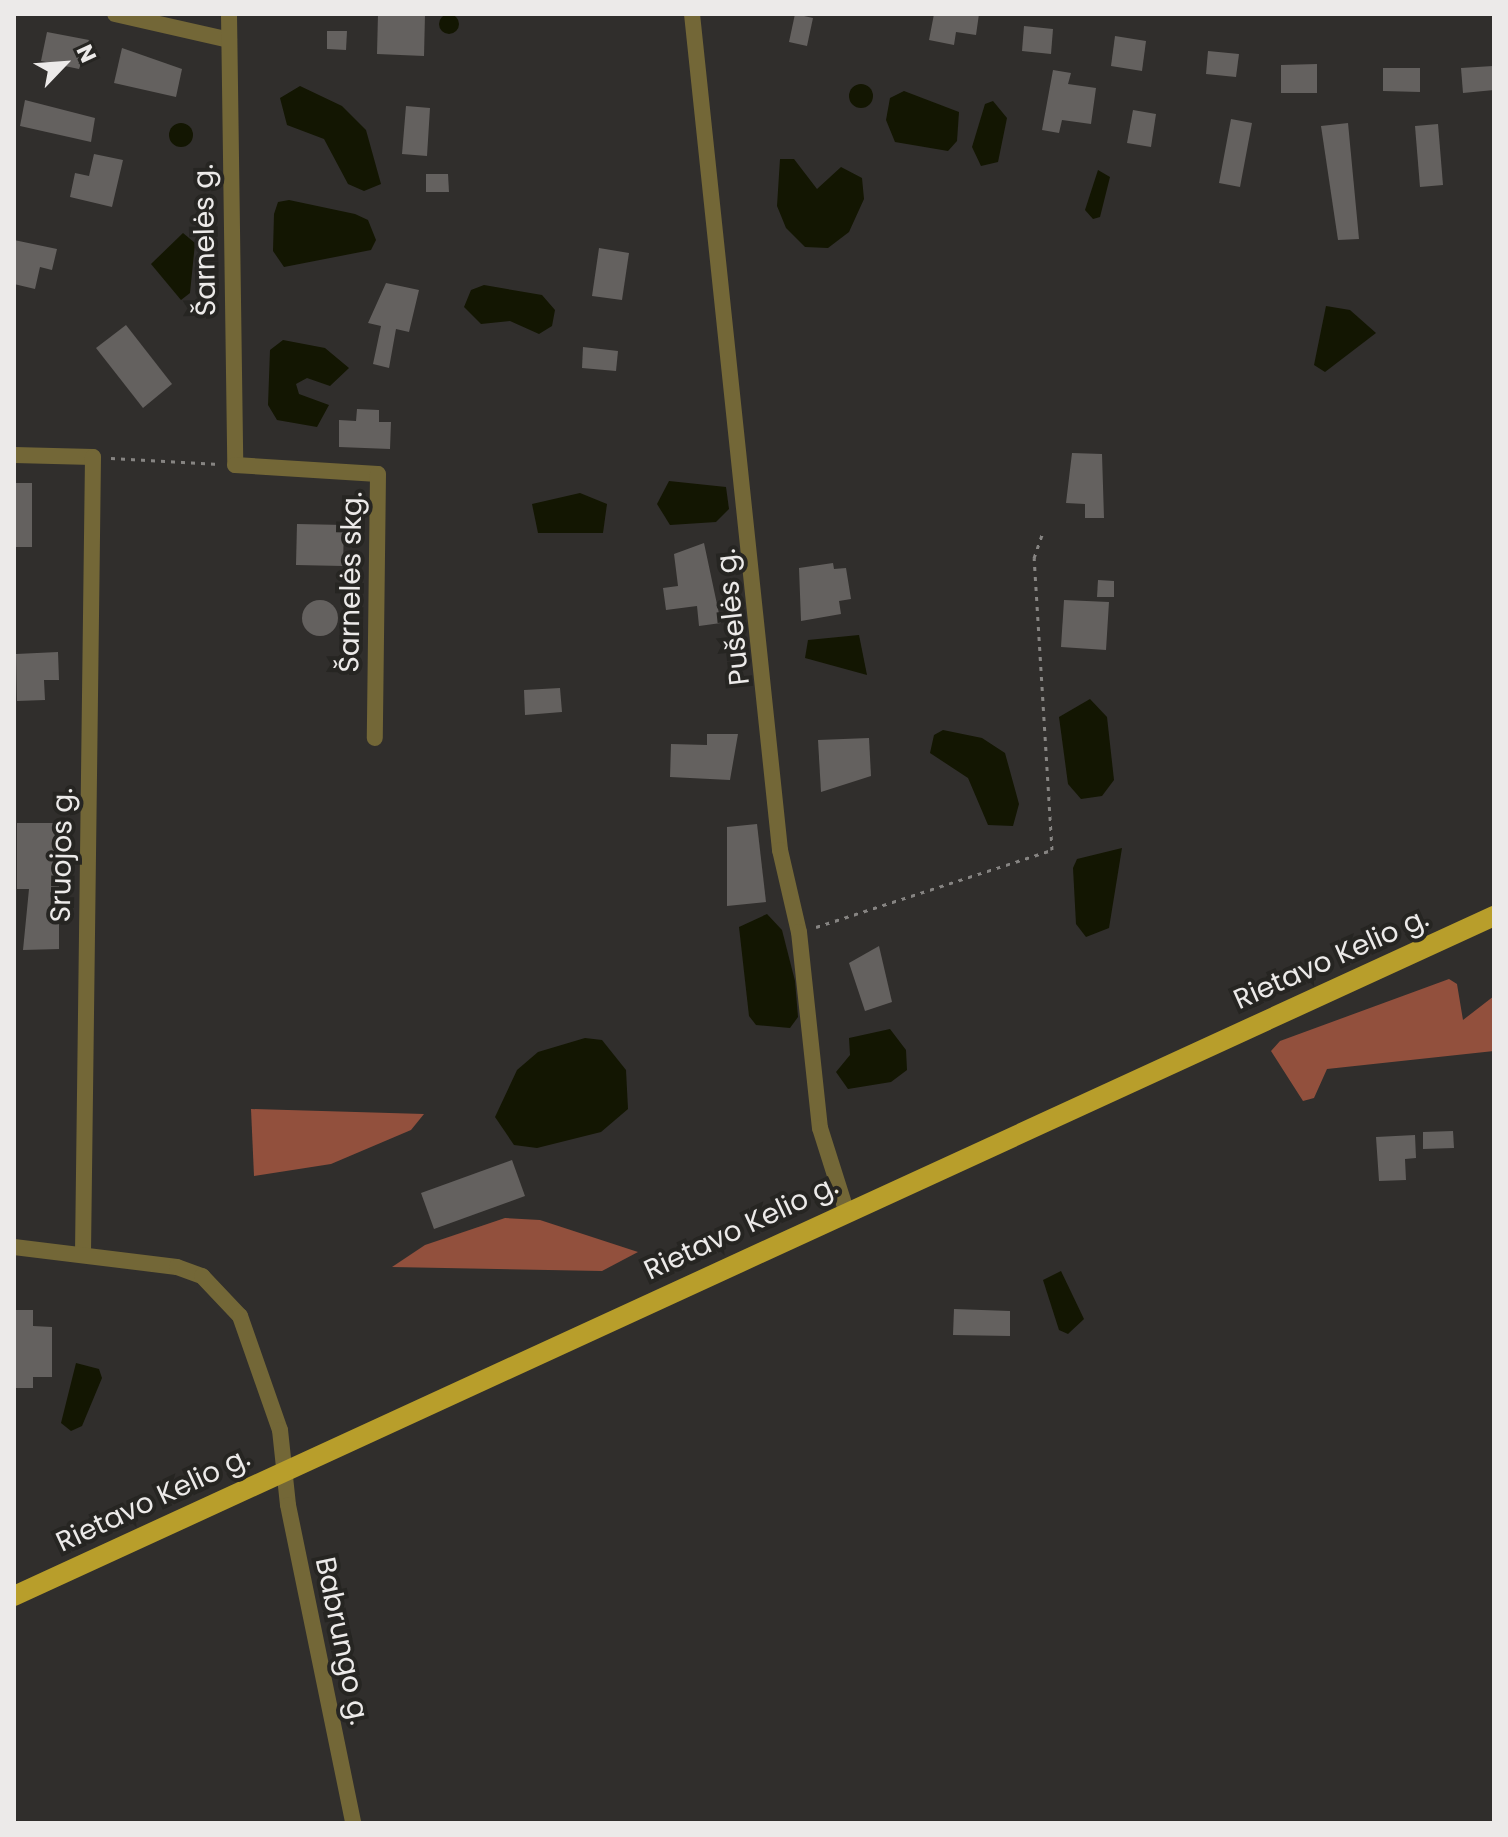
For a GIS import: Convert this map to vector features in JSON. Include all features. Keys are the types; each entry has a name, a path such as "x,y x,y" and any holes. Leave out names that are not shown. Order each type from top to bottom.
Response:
{"main road":[{"name":"Rietavo Kelio g.","path":"14,1596 846,1210 1494,916"}],"street":[{"path":"115,14 229,40"},
{"name":"Šarnelės g.","path":"229,14 235,465"},
{"name":"Pušelės g.","path":"692,14 780,850 799,932 820,1128 846,1210"},
{"path":"14,455 93,457"},
{"name":"Sruojos g.","path":"83,1254 93,457"},
{"name":"Šarnelės skg.","path":"235,465 378,474 375,738"},
{"name":"Babrungo g.","path":"14,1247 177,1267 222,1292 255,1353 288,1469 288,1505 353,1823"}],"path":[{"path":"93,457 235,465"},
{"path":"799,932 1052,850 1034,558 1043,532"}],"shaded area":[{"path":"449,14 456,17 459,24 456,31 449,34 442,31 439,24 442,17"},
{"path":"861,84 870,87 873,96 870,105 861,108 852,105 849,96 852,87"},
{"path":"300,86 342,106 366,130 381,184 364,191 348,184 324,139 287,125 280,98"},
{"path":"904,91 959,112 957,141 948,151 895,142 886,120 890,98"},
{"path":"993,101 1007,118 998,162 981,166 972,147 985,104"},
{"path":"181,123 190,126 193,135 190,144 181,147 172,144 169,135 172,126"},
{"path":"780,159 794,159 817,189 841,167 862,178 864,199 849,232 828,248 805,247 786,228 777,206"},
{"path":"1098,170 1110,177 1100,217 1093,219 1085,210"},
{"path":"289,200 355,214 368,220 376,240 371,250 284,267 273,251 274,214 278,202"},
{"path":"183,233 195,243 190,293 181,300 151,264"},
{"path":"484,285 542,295 555,310 552,326 539,334 510,321 481,324 464,307 471,290"},
{"path":"1326,306 1350,310 1376,333 1325,372 1314,365"},
{"path":"283,340 325,348 349,368 330,386 307,378 296,384 299,394 329,405 317,427 277,420 268,405 270,350"},
{"path":"669,481 726,487 729,509 716,522 670,525 657,504"},
{"path":"580,493 607,504 603,533 538,533 532,504"},
{"path":"859,635 867,675 805,658 808,640"},
{"path":"1090,699 1107,717 1114,780 1102,796 1081,799 1068,784 1059,717"},
{"path":"943,730 982,738 1005,753 1019,804 1013,826 988,825 968,778 930,753 934,735"},
{"path":"1122,848 1109,928 1086,937 1076,924 1073,868 1077,859"},
{"path":"767,914 782,930 795,981 798,1017 790,1028 756,1025 749,1016 739,927"},
{"path":"1449,979 1457,984 1463,1020 1494,996 1494,1051 1327,1069 1314,1098 1303,1101 1271,1051 1280,1041"},
{"path":"890,1029 906,1050 907,1070 891,1082 848,1089 836,1072 850,1055 849,1038"},
{"path":"585,1038 602,1040 626,1070 628,1109 601,1132 537,1148 514,1145 495,1117 517,1070 538,1052"},
{"path":"251,1109 424,1114 411,1130 331,1164 254,1176"},
{"path":"505,1218 540,1220 638,1252 602,1271 392,1267 425,1245"},
{"path":"1061,1271 1084,1319 1068,1334 1059,1330 1043,1280"},
{"path":"76,1363 99,1369 102,1378 82,1426 71,1431 61,1423"}],"building":[{"path":"378,14 425,14 424,56 377,54"},
{"path":"795,14 813,18 807,46 789,42"},
{"path":"934,14 979,14 976,35 956,32 954,45 929,40"},
{"path":"1024,26 1053,29 1051,54 1022,51"},
{"path":"327,31 347,31 346,50 327,49"},
{"path":"47,32 89,40 79,69 41,61"},
{"path":"1115,36 1146,41 1142,71 1111,66"},
{"path":"122,48 182,69 176,97 114,83"},
{"path":"1208,51 1239,54 1236,77 1206,74"},
{"path":"1317,64 1317,93 1281,93 1281,65"},
{"path":"1493,66 1494,90 1463,93 1461,68"},
{"path":"1383,68 1420,68 1420,92 1383,91"},
{"path":"1053,70 1071,73 1068,84 1096,88 1091,124 1062,120 1059,133 1042,130"},
{"path":"25,100 95,118 91,142 20,126"},
{"path":"406,106 430,108 427,156 402,154"},
{"path":"1133,110 1156,114 1151,147 1127,143"},
{"path":"1231,119 1252,123 1240,187 1219,183"},
{"path":"1348,123 1359,239 1338,240 1321,126"},
{"path":"1438,124 1443,185 1420,187 1415,126"},
{"path":"94,154 123,160 112,207 70,197 75,173 89,176"},
{"path":"426,174 448,174 449,192 426,192"},
{"path":"14,240 57,249 52,270 40,267 35,289 14,284"},
{"path":"599,248 629,253 622,300 592,296"},
{"path":"386,283 419,290 409,332 396,329 389,368 373,364 381,326 368,323"},
{"path":"126,325 172,384 143,408 96,348"},
{"path":"583,347 618,351 616,371 582,368"},
{"path":"357,409 379,410 379,422 391,422 390,449 339,447 339,420 356,421"},
{"path":"1072,453 1102,454 1104,518 1085,518 1085,504 1066,503"},
{"path":"14,483 32,483 32,547 14,547"},
{"path":"297,524 344,525 343,566 296,565"},
{"path":"704,543 721,623 699,626 697,606 666,610 663,588 678,586 674,554"},
{"path":"833,563 834,569 846,568 851,599 839,601 841,614 801,621 799,568"},
{"path":"1098,580 1114,581 1114,597 1097,597"},
{"path":"320,600 333,605 338,618 333,631 320,636 307,631 302,618 307,605"},
{"path":"1064,600 1109,602 1106,650 1061,647"},
{"path":"58,652 59,680 44,680 45,700 17,701 16,654"},
{"path":"560,688 562,712 525,715 524,690"},
{"path":"707,734 738,734 730,780 670,777 671,744 707,745"},
{"path":"869,738 871,776 821,792 818,740"},
{"path":"17,823 59,823 59,949 23,950 29,889 17,889"},
{"path":"757,824 766,902 727,906 727,827"},
{"path":"879,946 892,1002 865,1011 849,963"},
{"path":"1453,1131 1454,1148 1423,1149 1423,1132"},
{"path":"1415,1135 1416,1158 1405,1159 1406,1180 1379,1181 1376,1137"},
{"path":"512,1160 525,1196 434,1229 421,1193"},
{"path":"954,1309 1010,1311 1010,1336 953,1335"},
{"path":"14,1310 33,1310 33,1326 52,1327 52,1377 33,1377 33,1388 14,1388"}]}
